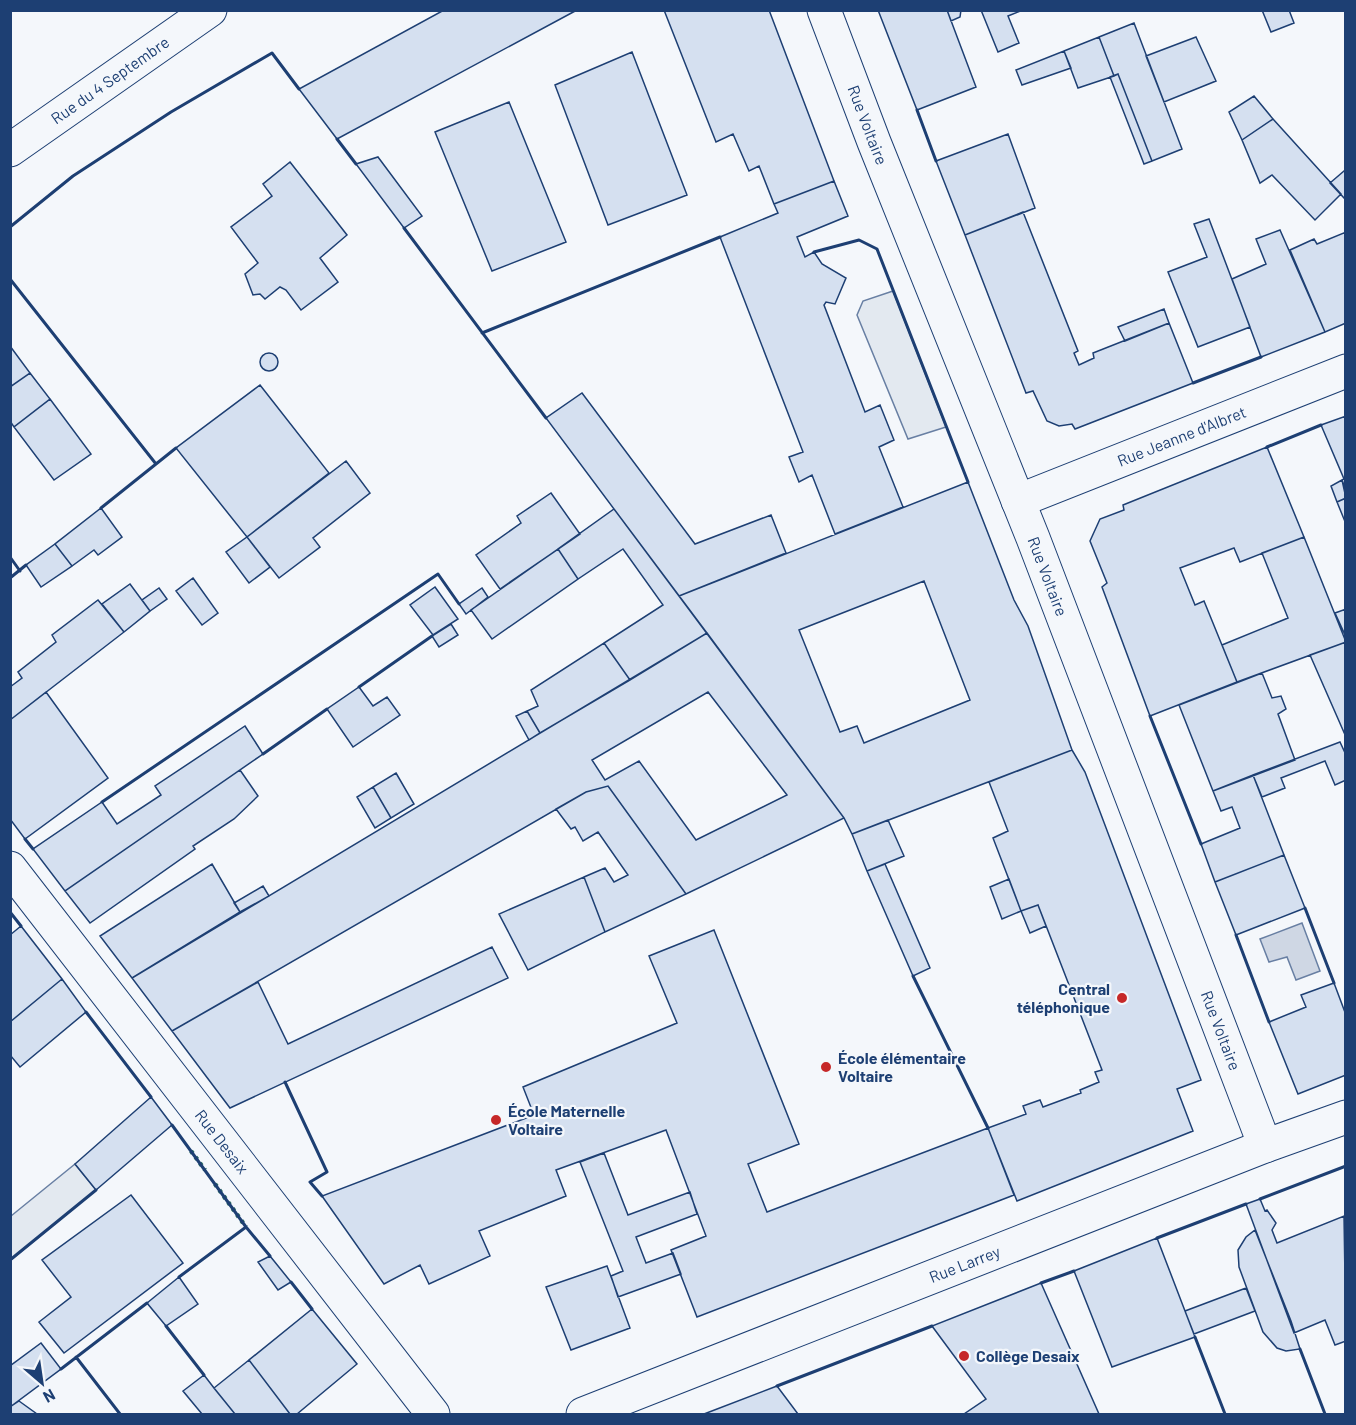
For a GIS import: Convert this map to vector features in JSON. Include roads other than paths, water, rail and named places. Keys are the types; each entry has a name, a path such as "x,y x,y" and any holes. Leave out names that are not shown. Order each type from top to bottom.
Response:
{"street":[{"name":"Rue Voltaire","path":"824,10 874,142 1018,501 1265,1146"},
{"name":"Rue du 4 Septembre","path":"10,150 200,13"},
{"name":"Rue Jeanne d'Albret","path":"1018,501 1346,371"},
{"name":"Rue Desaix","path":"10,868 433,1414"},
{"name":"Rue Larrey","path":"583,1414 1265,1146 1346,1118"}],"place":[{"name":"Central téléphonique","path":"1122,998"},
{"name":"École élémentaire Voltaire","path":"826,1067"},
{"name":"École Maternelle Voltaire","path":"496,1120"},
{"name":"Collège Desaix","path":"964,1356"}]}
